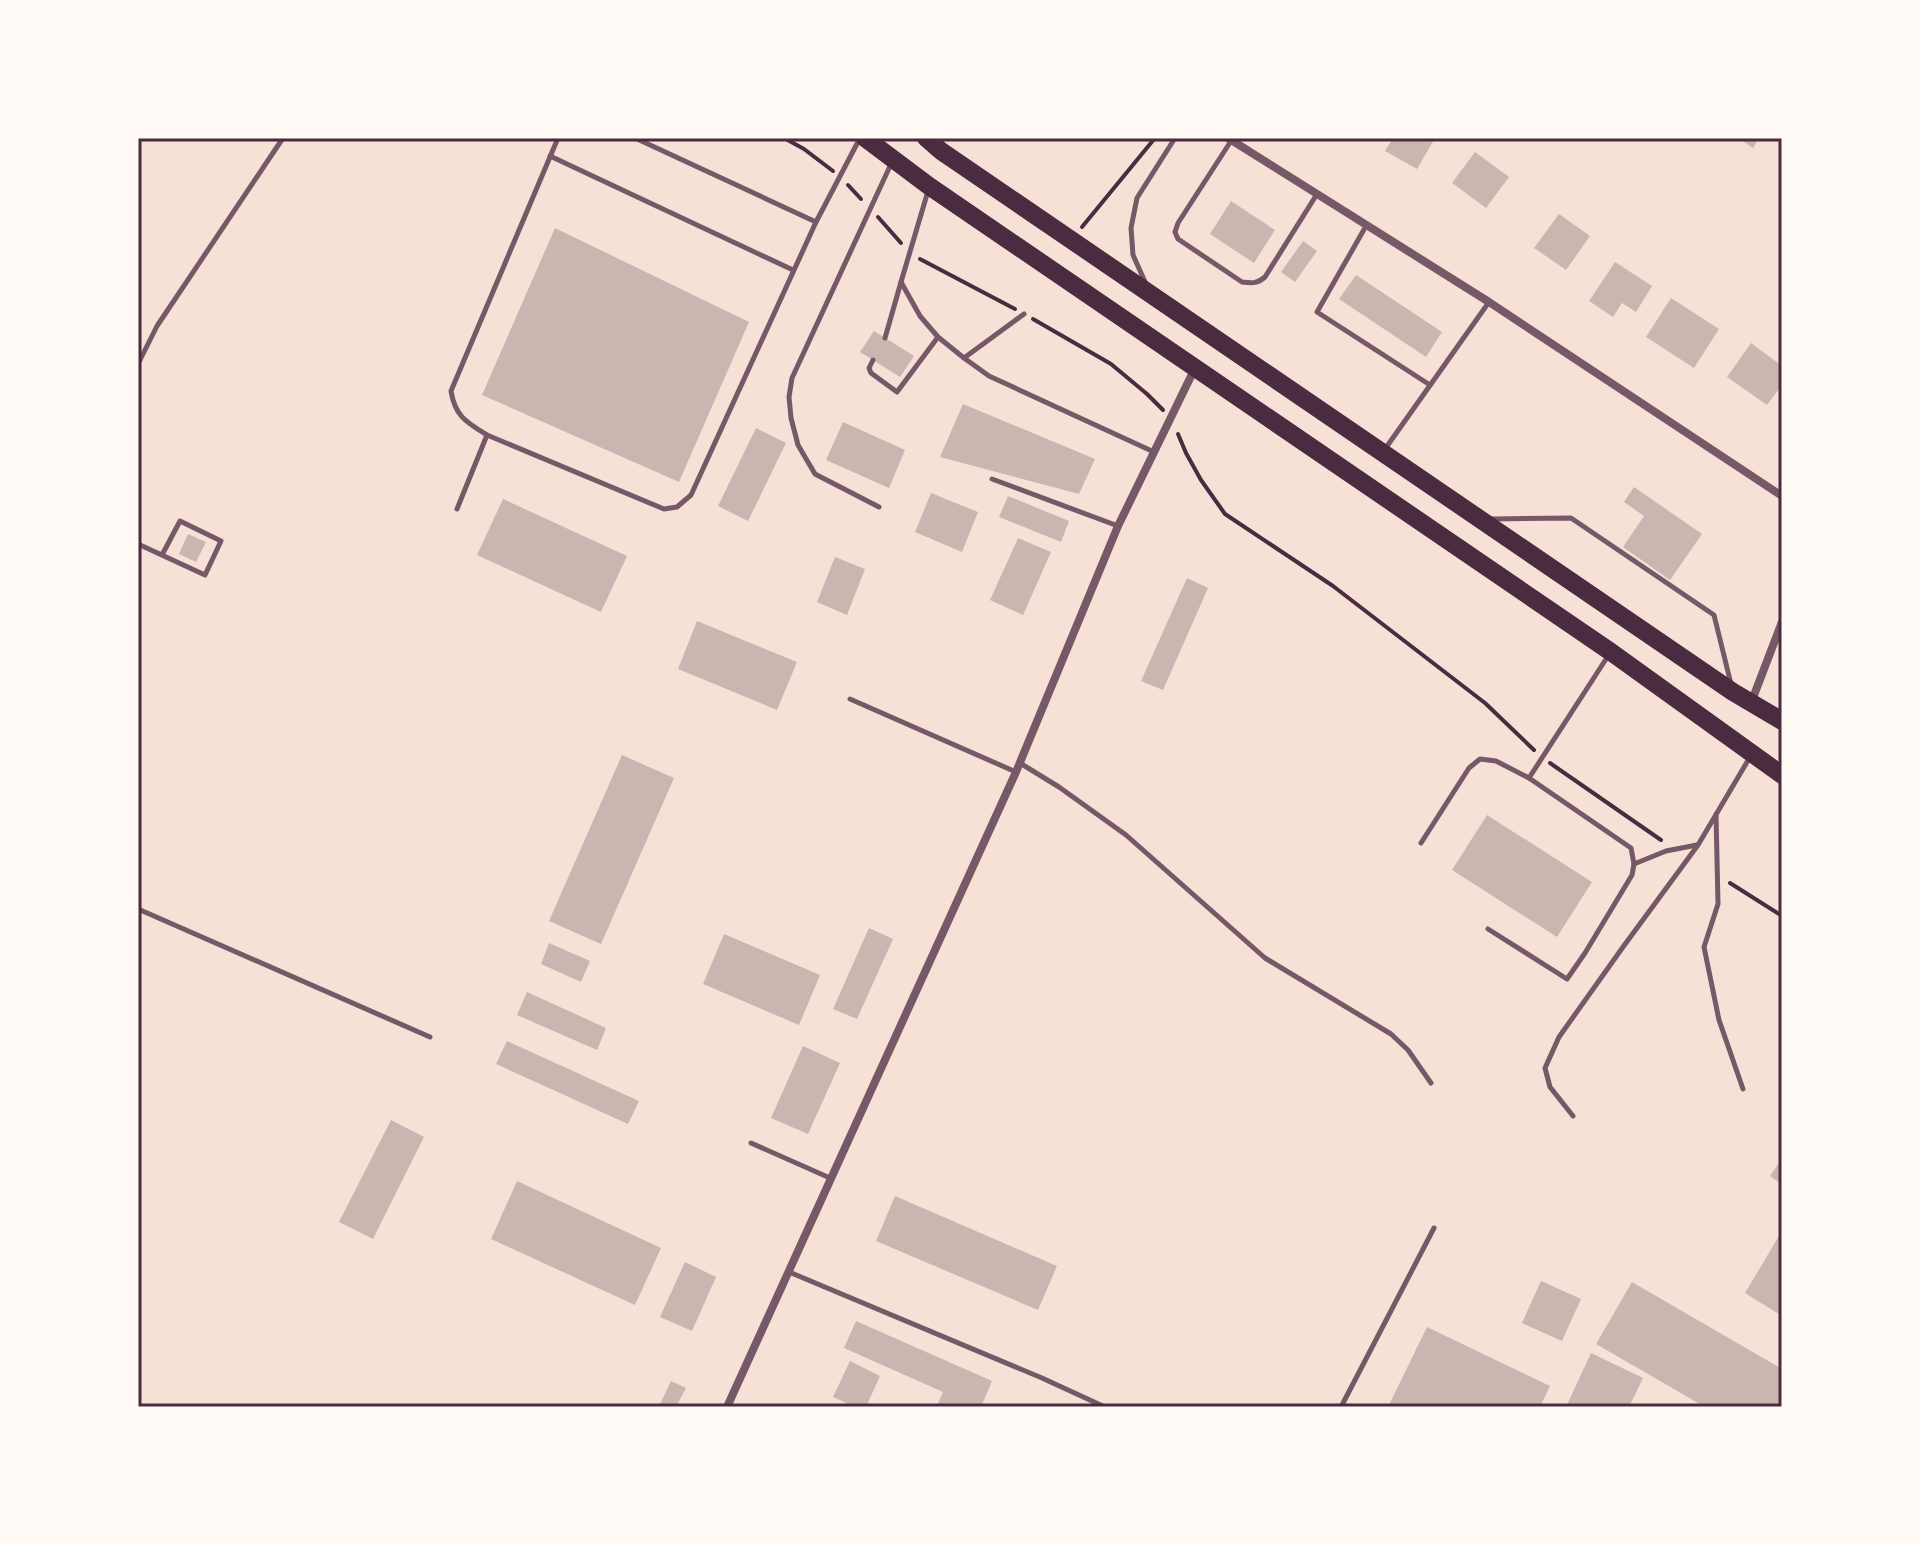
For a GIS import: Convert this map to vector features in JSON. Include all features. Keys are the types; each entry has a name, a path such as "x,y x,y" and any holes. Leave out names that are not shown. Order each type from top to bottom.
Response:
{"main road":[{"path":"863,138 1611,652 1782,775"},
{"path":"926,138 1478,519 1733,692 1782,721"}],"street":[{"path":"1230,139 1489,302 1782,496"},
{"path":"727,1407 1018,767 1118,526 1196,368"},
{"path":"1751,703 1782,622"}],"lane":[{"path":"138,364 157,326 283,138"},
{"path":"558,138 451,391 454,407 466,422 487,435 664,509 677,507 691,495 816,222 863,138"},
{"path":"635,138 816,222"},
{"path":"1151,296 1133,255 1131,228 1137,198 1175,138"},
{"path":"1230,139 1175,232 1178,239 1242,282 1260,282 1265,277 1317,194"},
{"path":"550,156 793,270"},
{"path":"879,507 815,474 798,445 789,397 792,378 893,159"},
{"path":"885,338 929,186"},
{"path":"1366,225 1317,312 1430,385"},
{"path":"901,282 920,316 938,337 989,376 1154,452"},
{"path":"1382,453 1489,302"},
{"path":"964,358 1024,314"},
{"path":"873,360 869,368 871,373 897,392 938,337"},
{"path":"457,509 487,435"},
{"path":"992,479 1118,526"},
{"path":"1478,519 1571,518 1714,615 1733,692"},
{"path":"138,544 205,575 221,541 180,521 162,555"},
{"path":"1529,778 1611,652"},
{"path":"850,699 1018,767 1059,787 1126,835 1265,958 1391,1034 1408,1050 1431,1083"},
{"path":"1573,1116 1550,1087 1545,1068 1559,1037 1698,845 1752,753"},
{"path":"1421,843 1469,768 1480,759 1496,761 1529,778 1631,848 1634,864 1632,875 1567,979 1488,929"},
{"path":"1716,813 1718,904 1704,947 1719,1020 1743,1089"},
{"path":"1634,864 1666,851 1698,845"},
{"path":"138,909 430,1037"},
{"path":"751,1143 831,1178"},
{"path":"1341,1407 1434,1228"},
{"path":"789,1272 1105,1407"}],"path":[{"path":"784,138 840,176 910,253 1111,364 1171,418 1201,480 1225,514 1359,605 1485,703 1542,758 1675,849"},
{"path":"1082,227 1155,138"},
{"path":"1717,874 1782,916"}],"building":[{"path":"1393,138 1435,138 1417,169 1385,151"},
{"path":"1738,138 1759,138 1753,148"},
{"path":"1475,152 1509,177 1486,208 1452,183"},
{"path":"1231,201 1275,230 1254,263 1210,234"},
{"path":"1559,214 1590,236 1566,270 1534,248"},
{"path":"555,228 749,322 679,482 482,395"},
{"path":"1303,241 1317,251 1295,282 1281,272"},
{"path":"1615,262 1652,286 1636,312 1622,303 1613,317 1589,301"},
{"path":"1356,275 1442,332 1426,357 1339,299"},
{"path":"1671,298 1719,329 1694,368 1646,337"},
{"path":"874,331 914,356 900,377 860,352"},
{"path":"1751,343 1782,366 1782,385 1767,405 1727,377"},
{"path":"963,404 1095,459 1079,494 940,457"},
{"path":"843,422 905,450 889,488 826,460"},
{"path":"756,428 786,443 748,521 718,506"},
{"path":"1634,487 1702,534 1670,580 1623,547 1644,516 1624,502"},
{"path":"931,493 978,512 962,552 915,532"},
{"path":"1008,496 1069,521 1061,542 999,517"},
{"path":"503,499 627,556 601,612 477,555"},
{"path":"188,534 206,542 196,562 179,554"},
{"path":"1018,538 1051,552 1023,615 990,600"},
{"path":"835,557 865,569 847,615 817,602"},
{"path":"1187,578 1208,588 1163,690 1141,681"},
{"path":"697,621 797,662 777,710 678,669"},
{"path":"622,755 674,778 601,944 549,921"},
{"path":"1487,815 1592,882 1557,937 1452,870"},
{"path":"869,928 893,939 857,1019 833,1009"},
{"path":"724,934 820,975 799,1025 703,984"},
{"path":"549,943 590,961 581,982 541,964"},
{"path":"527,992 606,1028 597,1050 517,1015"},
{"path":"507,1041 639,1101 628,1124 496,1064"},
{"path":"803,1046 840,1063 808,1134 771,1118"},
{"path":"391,1120 424,1137 373,1239 339,1222"},
{"path":"1782,1158 1782,1184 1770,1176"},
{"path":"517,1181 661,1248 635,1305 491,1239"},
{"path":"895,1196 1057,1266 1038,1310 876,1241"},
{"path":"1782,1231 1782,1316 1745,1293"},
{"path":"685,1262 716,1277 692,1331 660,1317"},
{"path":"1541,1281 1581,1299 1562,1341 1522,1323"},
{"path":"1632,1282 1782,1369 1782,1407 1705,1407 1596,1344"},
{"path":"856,1321 992,1381 981,1407 937,1406 943,1392 844,1348"},
{"path":"1427,1327 1550,1386 1540,1407 1388,1407"},
{"path":"1591,1353 1643,1378 1629,1407 1566,1407"},
{"path":"850,1361 880,1376 866,1407 855,1407 833,1397"},
{"path":"671,1381 686,1388 676,1407 666,1407 660,1404"}]}
